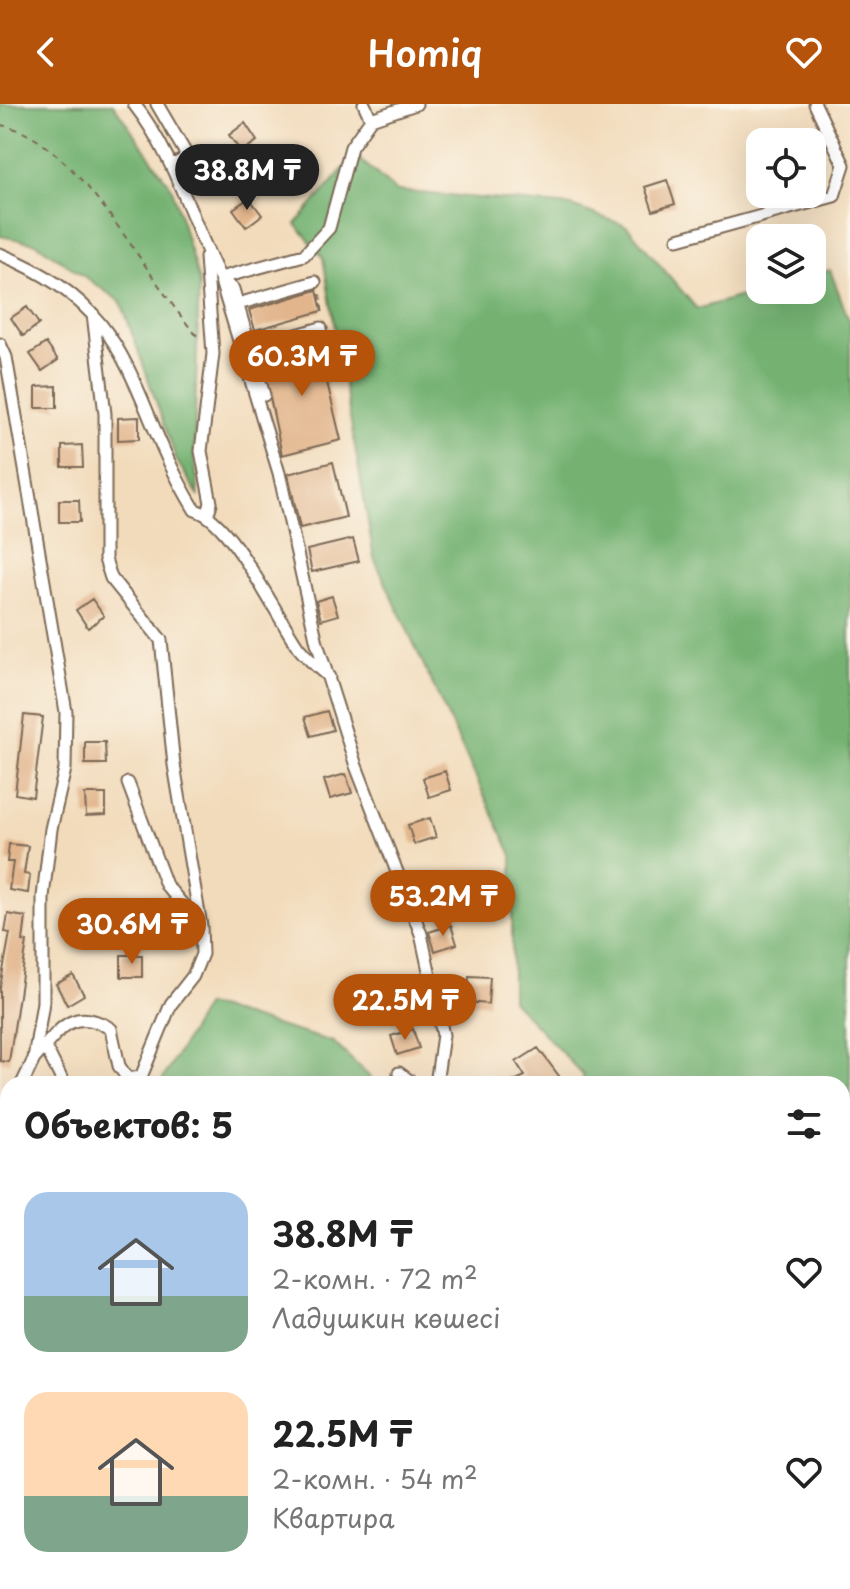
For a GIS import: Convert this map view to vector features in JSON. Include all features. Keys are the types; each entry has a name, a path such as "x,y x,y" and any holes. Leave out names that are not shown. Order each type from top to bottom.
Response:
{"street":[{"path":"134,104 150,124 172,166 220,278 279,473 309,613 356,766 421,934 443,1035 437,1076"},
{"path":"364,104 371,119"},
{"path":"220,278 304,255 322,239 332,219 351,147 371,119 416,104"},
{"path":"678,239 834,196 847,167 815,104"},
{"path":"160,105 185,152 184,159 172,166"},
{"path":"205,248 213,354 201,451 211,503 208,513"},
{"path":"0,254 31,266 70,290 107,329 131,367 169,467 195,510 208,513 249,566 299,649 330,677"},
{"path":"220,278 233,289 238,304 309,577"},
{"path":"238,304 315,282"},
{"path":"93,314 105,414 105,559 111,578 161,640 174,765 201,926 202,954 193,976 171,1004 141,1076"},
{"path":"251,348 321,328"},
{"path":"0,344 6,357 66,712 65,769 51,829 43,897 43,1002 34,1059"},
{"path":"128,783 166,885 183,905 189,926 195,929 201,926"},
{"path":"26,1076 34,1059 60,1026 78,1019 96,1019 111,1029 119,1066 126,1076"},
{"path":"45,1046 60,1076"},
{"path":"399,1073 403,1076"}],"path":[{"path":"0,125 18,128 60,158 128,239 195,334 213,354"},
{"path":"315,282 325,311 321,328"}],"green space":[{"path":"0,104 113,104 172,188 199,282 194,454 199,497 177,461 121,302 36,243 0,236"},
{"path":"355,155 396,191 572,206 627,226 697,309 746,295 746,304 826,304 826,271 830,270 850,323 850,1076 583,1076 512,1000 512,855 374,558 323,258 296,224"},
{"path":"206,1005 333,1042 369,1076 165,1076"}],"building":[{"path":"245,123 257,141 241,152 229,135"},
{"path":"667,180 675,204 653,211 645,187"},
{"path":"249,198 262,215 246,227 233,209"},
{"path":"317,290 322,311 255,330 249,310"},
{"path":"27,307 39,324 23,336 11,318"},
{"path":"327,341 335,367 324,370 341,440 282,455 262,359"},
{"path":"46,343 58,360 42,371 30,354"},
{"path":"57,386 57,408 36,408 36,387"},
{"path":"139,417 139,439 118,440 118,418"},
{"path":"82,445 83,467 62,467 62,446"},
{"path":"333,462 346,517 300,528 288,474"},
{"path":"59,500 79,500 80,522 59,522"},
{"path":"353,539 359,561 312,572 307,550"},
{"path":"332,596 338,615 321,620 316,601"},
{"path":"92,599 104,616 88,628 76,610"},
{"path":"327,711 333,730 311,736 305,717"},
{"path":"24,715 43,717 33,797 15,794"},
{"path":"85,742 105,742 106,764 85,764"},
{"path":"445,771 451,790 429,797 423,778"},
{"path":"346,774 352,793 330,799 324,780"},
{"path":"85,794 106,794 106,815 86,816"},
{"path":"430,818 436,837 414,844 408,825"},
{"path":"9,844 28,846 24,874 30,875 28,893 9,890 13,862 7,862"},
{"path":"458,887 464,906 442,913 436,894"},
{"path":"8,914 26,917 23,941 27,942 9,1062 0,1061 0,987 10,933 5,932"},
{"path":"451,925 457,944 435,951 429,932"},
{"path":"121,955 142,955 142,977 121,977"},
{"path":"73,975 84,995 67,1005 56,984"},
{"path":"469,976 490,977 488,1004 467,1002"},
{"path":"360,990 365,1009 344,1016 338,997"},
{"path":"413,1029 419,1048 397,1055 391,1036"},
{"path":"538,1048 559,1076 525,1076 516,1062"}]}
